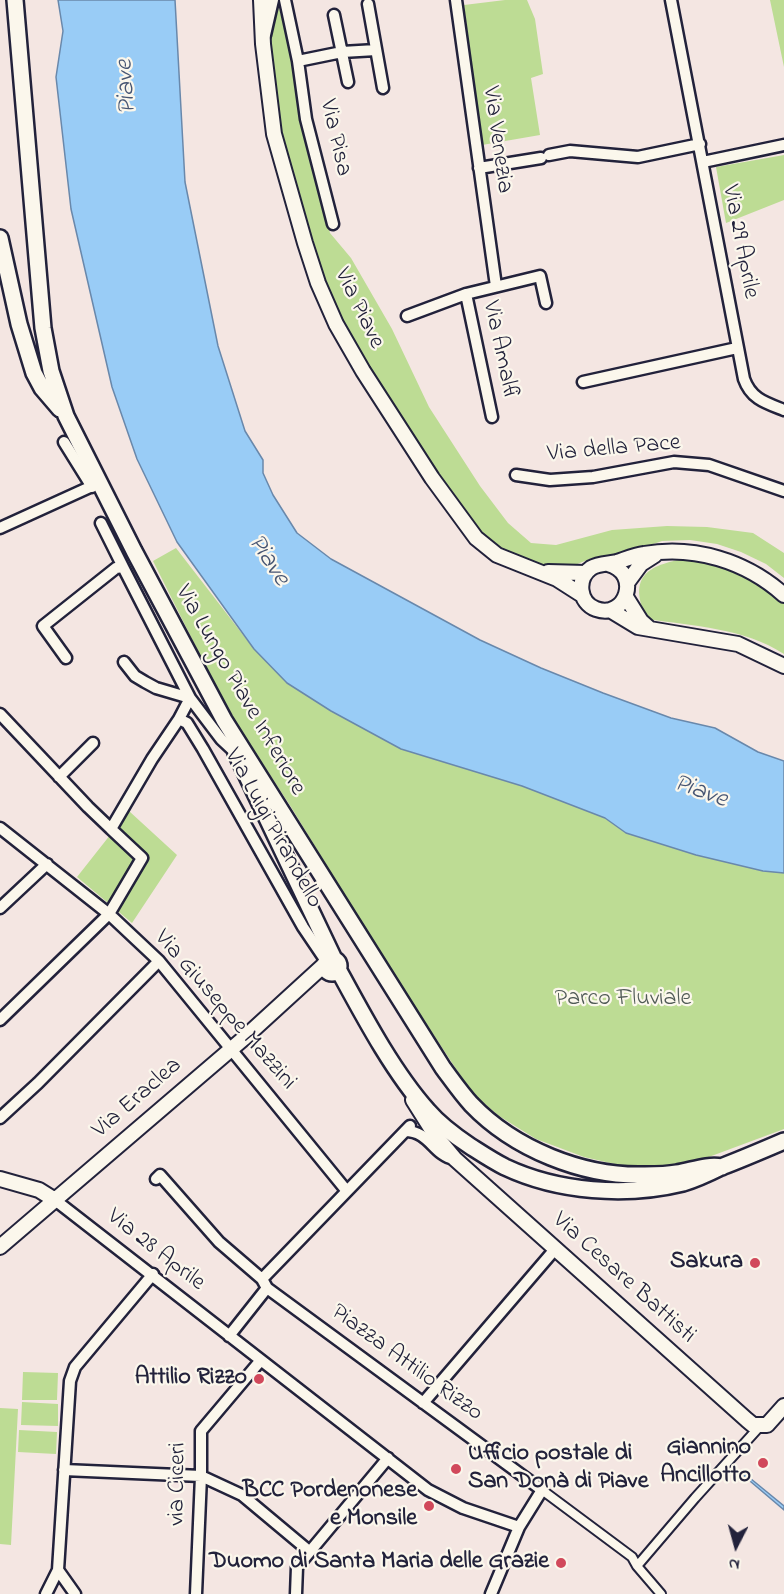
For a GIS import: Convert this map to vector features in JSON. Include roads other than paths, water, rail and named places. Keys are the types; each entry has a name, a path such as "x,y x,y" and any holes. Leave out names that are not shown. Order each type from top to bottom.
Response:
{"main road":[{"name":"Via Lungo Piave Inferiore","path":"15,0 43,328 51,371 66,416 96,485 134,551 224,720 443,1068 471,1104 505,1132 524,1143 561,1161 598,1172 619,1175 658,1175 712,1166 722,1167"},
{"path":"0,238 17,314 34,373 42,388 66,416"},
{"path":"224,720 236,753 326,940 330,966"},
{"name":"Via Cesare Battisti","path":"330,966 405,1081"},
{"name":"Via Lungo Piave Inferiore","path":"405,1081 427,1111 463,1141 504,1167 556,1185 611,1190 651,1189 685,1182 784,1140"}],"street":[{"name":"Via Piave","path":"261,0 263,44 274,134 318,283 336,324 363,371 432,478 476,537 496,555 568,585 582,595"},
{"path":"263,44 273,0"},
{"name":"Via Pisa","path":"285,0 298,61 306,119 333,224"},
{"name":"Via Venezia","path":"456,0 496,286"},
{"name":"Via 29 Aprile","path":"671,0 737,348 748,389 754,397 784,410"},
{"path":"368,4 383,88"},
{"name":"Via Pisa","path":"334,15 348,82"},
{"path":"298,61 342,52 376,50"},
{"path":"479,168 570,151 638,157 700,144"},
{"path":"703,162 784,145"},
{"name":"Via Amalfi","path":"407,316 466,294 540,276 546,303"},
{"name":"Via Amalfi","path":"466,294 492,417"},
{"path":"583,381 737,348"},
{"path":"0,528 96,485 64,442"},
{"name":"Via della Pace","path":"516,475 550,480 593,477 674,462 710,465 784,491"},
{"name":"Via Luigi Pirandello","path":"101,523 190,698 236,753"},
{"path":"784,595 763,578 722,559 678,550 643,554 596,566 586,573 581,584 582,595 594,608 610,610 638,627 738,644 784,666"},
{"path":"610,610 620,605 641,564 663,552"},
{"path":"608,564 621,571 626,590 641,621 651,630"},
{"path":"66,658 43,626 116,568 123,567"},
{"name":"Via Piave","path":"537,571 586,573"},
{"path":"111,829 190,698 156,688 145,682 135,676 124,662"},
{"path":"0,714 59,777 142,858 109,915 0,1020"},
{"name":"Via Luigi Pirandello","path":"179,719 187,723 203,749 303,927 330,966"},
{"path":"59,777 93,743"},
{"name":"Via Giuseppe Mazzini","path":"3,836 47,864 109,915 159,961 346,1190"},
{"path":"0,908 47,864"},
{"path":"0,1118 159,961"},
{"name":"Via Eraclea","path":"0,1247 305,984 330,966"},
{"name":"Via Cesare Battisti","path":"405,1081 435,1135 456,1160 747,1420 753,1425 761,1425"},
{"name":"Via Cesare Battisti","path":"438,1121 456,1160"},
{"name":"Via Cesare Battisti","path":"346,1190 408,1128 419,1132 445,1157 456,1160"},
{"name":"Piazza Attilio Rizzo","path":"156,1179 160,1175 219,1242 264,1283 542,1490"},
{"path":"0,1179 39,1190 55,1200"},
{"path":"346,1190 264,1283 229,1336 428,1490 450,1503 519,1527"},
{"name":"Via 28 Aprile","path":"55,1200 153,1274 229,1336"},
{"path":"423,1403 556,1248"},
{"path":"46,1594 58,1570 70,1381 75,1367 153,1274"},
{"name":"via Ciceri","path":"196,1594 201,1431 261,1360"},
{"path":"637,1566 761,1425 767,1425 784,1406"},
{"path":"296,1594 297,1567 388,1458"},
{"path":"64,1470 201,1476 242,1495 309,1551"},
{"path":"491,1594 519,1527 542,1490 632,1557 661,1594"},
{"path":"58,1570 75,1594"}],"water":[{"name":"Piave","path":"58,0 175,0 185,182 218,346 245,431 263,460 263,473 273,495 297,533 331,559 480,640 603,693 671,718 715,728 758,752 784,761 784,873 763,871 696,855 626,833 605,818 522,786 401,749 331,711 287,683 254,649 177,542 137,459 112,387 71,209 56,77 63,31"},
{"path":"745,1474 784,1506 784,1510 744,1476"}],"place":[{"name":"Sakura","path":"755,1263"},
{"name":"Attilio Rizzo","path":"259,1379"},
{"name":"Giannino Ancillotto","path":"763,1463"},
{"name":"Ufficio postale di San Donà di Piave","path":"456,1469"},
{"name":"BCC Pordenonese e Monsile","path":"429,1506"},
{"name":"Duomo di Santa Maria delle Grazie","path":"561,1563"}],"park label":[{"name":"Parco Fluviale","path":"623,1000"}]}
